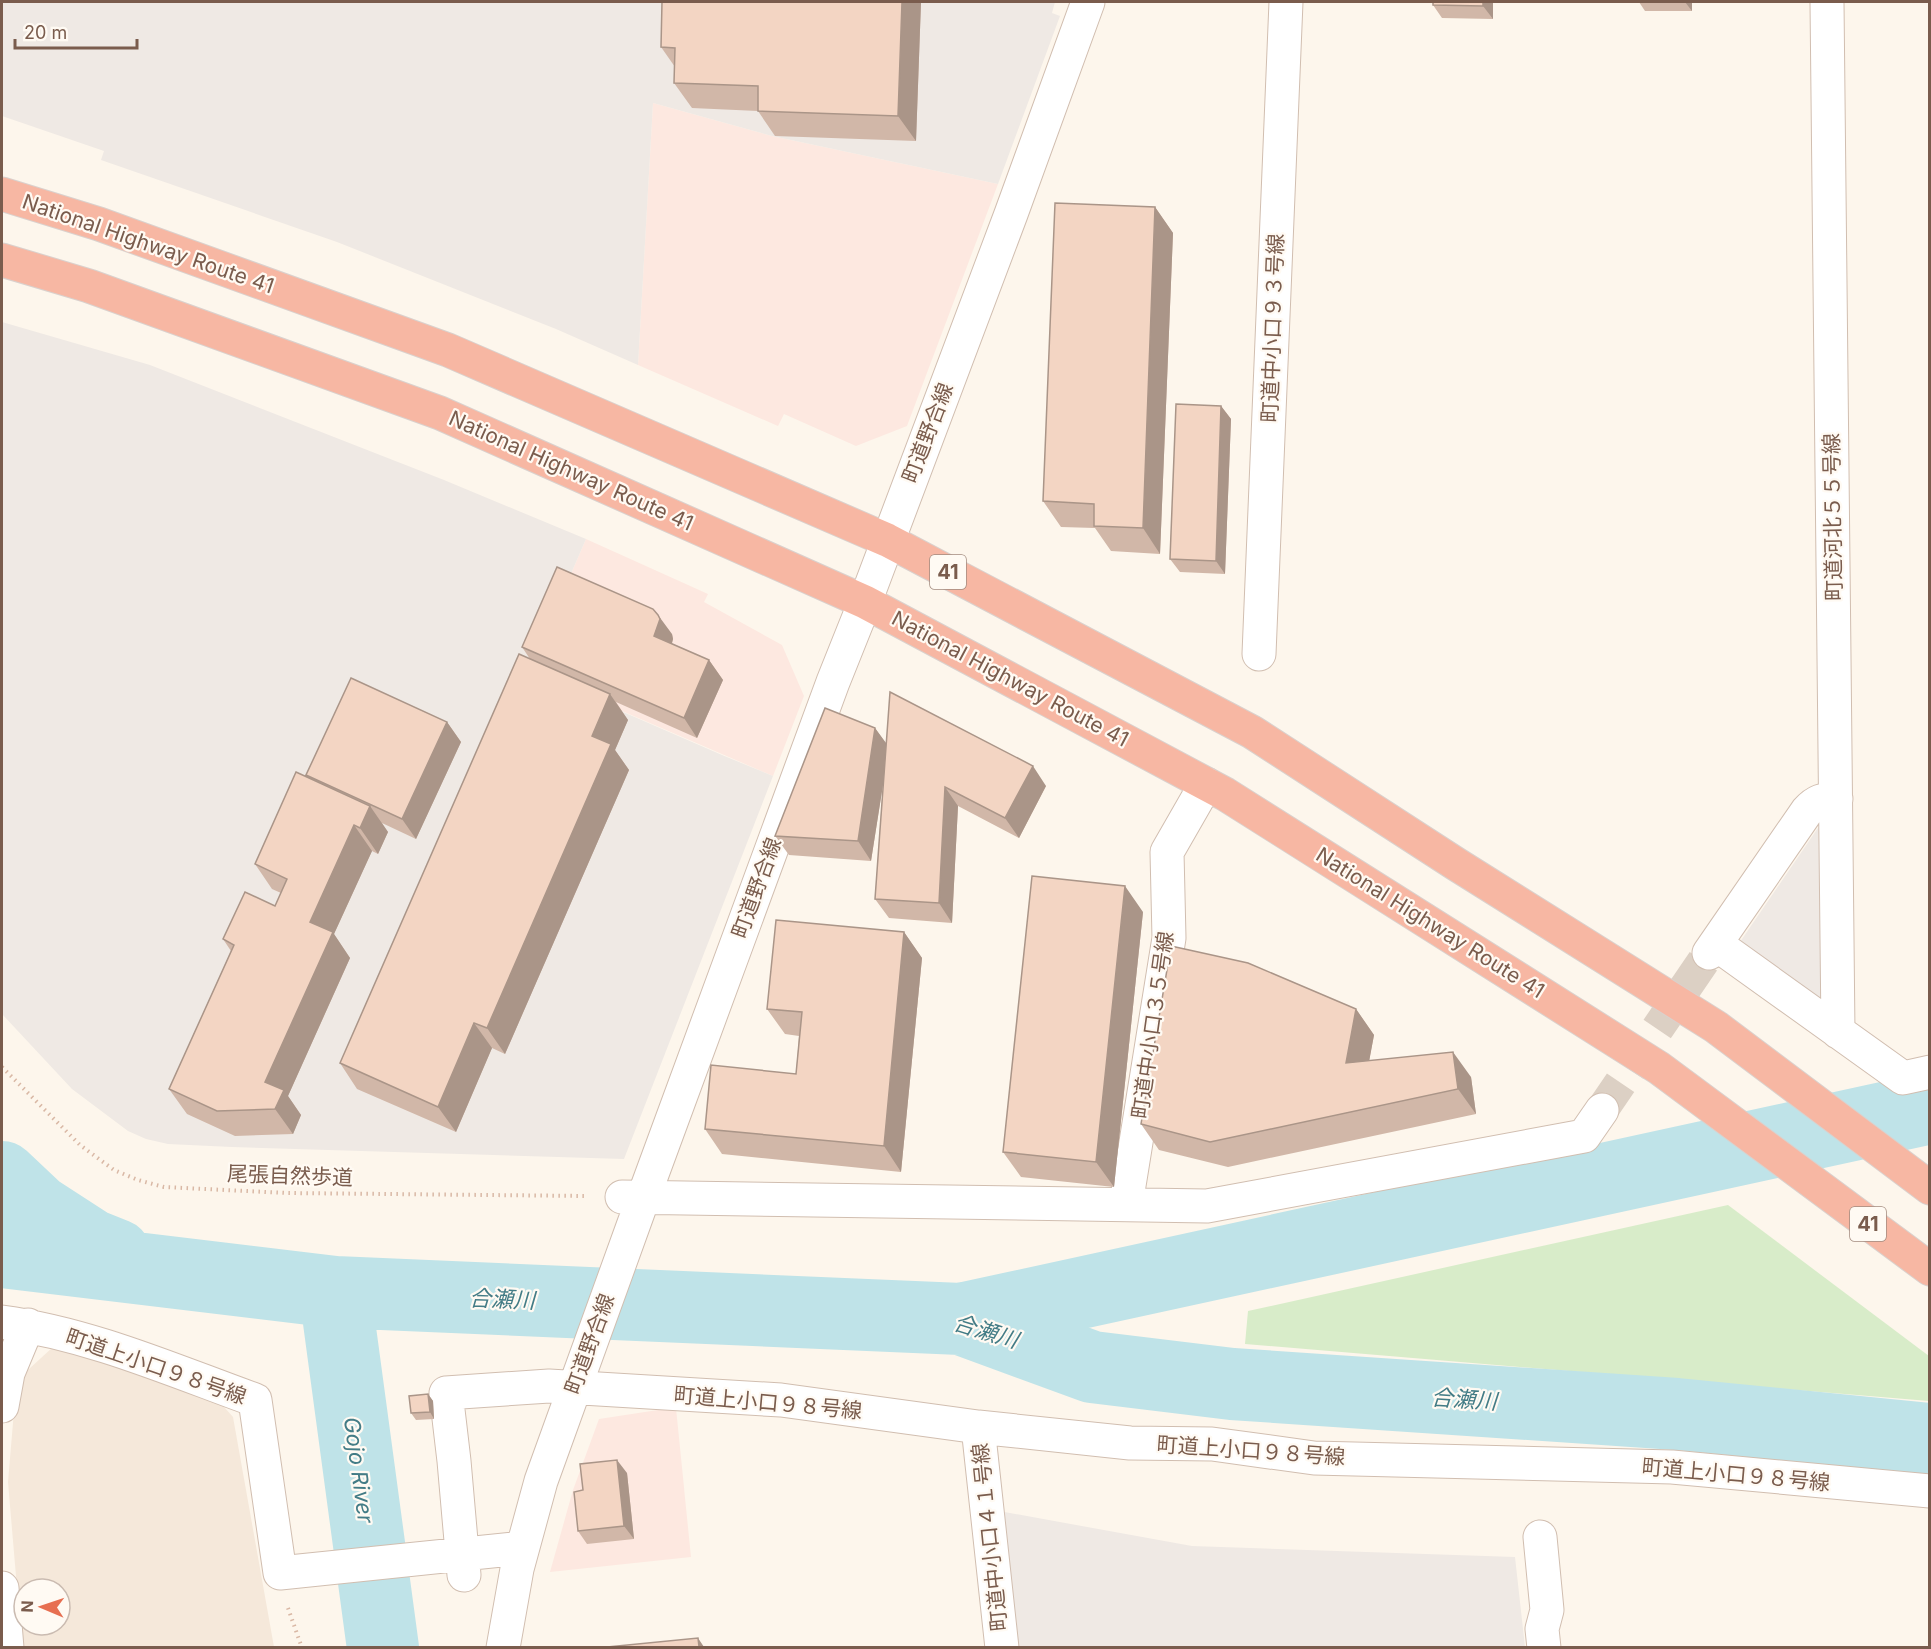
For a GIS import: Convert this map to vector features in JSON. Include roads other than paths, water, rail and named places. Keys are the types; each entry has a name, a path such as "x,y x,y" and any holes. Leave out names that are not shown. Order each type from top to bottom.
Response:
{"highway":[{"name":"National Highway Route 41","path":"2,194 99,224 448,350 887,540 1252,732 1456,864 1716,1027 1929,1188"},
{"name":"National Highway Route 41","path":"2,260 89,286 440,413 865,602 1235,800 1659,1068 1929,1269"}],"street":[{"name":"町道中小口９３号線","path":"1259,654 1286,2"},
{"name":"町道河北５５号線","path":"1827,2 1838,1032"},
{"name":"町道野合線","path":"503,1647 512,1591 541,1481 576,1384 635,1199 865,602 1086,7"},
{"name":"町道中小口３５号線","path":"1126,1204 1169,938 1167,852 1206,784"},
{"path":"1836,799 1823,799 1807,811 1712,949 1904,1078 1929,1072"},
{"path":"635,1199 1207,1206 1584,1136 1602,1110"},
{"path":"2,1406 15,1324"},
{"name":"町道上小口９８号線","path":"15,1324 115,1348 255,1400 286,1579 458,1561 446,1393 576,1384 782,1400 978,1427 1130,1443 1212,1444 1314,1458 1672,1467 1929,1491"},
{"name":"町道中小口４１号線","path":"978,1427 1002,1647"},
{"path":"1540,1537 1547,1610 1542,1629 1545,1647"},
{"path":"458,1561 522,1548"},
{"path":"2,1588 7,1647"}],"waterway":[{"path":"961,1319 1930,1108"},
{"name":"Gojo River","path":"2,1177 37,1210 91,1245 116,1255"},
{"name":"合瀬川","path":"2,1252 335,1292 961,1319 1092,1367 1232,1384 1677,1414 1930,1439"},
{"name":"Gojo River","path":"335,1292 383,1648"}],"tunnel":[{"path":"1602,1110 1709,953"}]}
